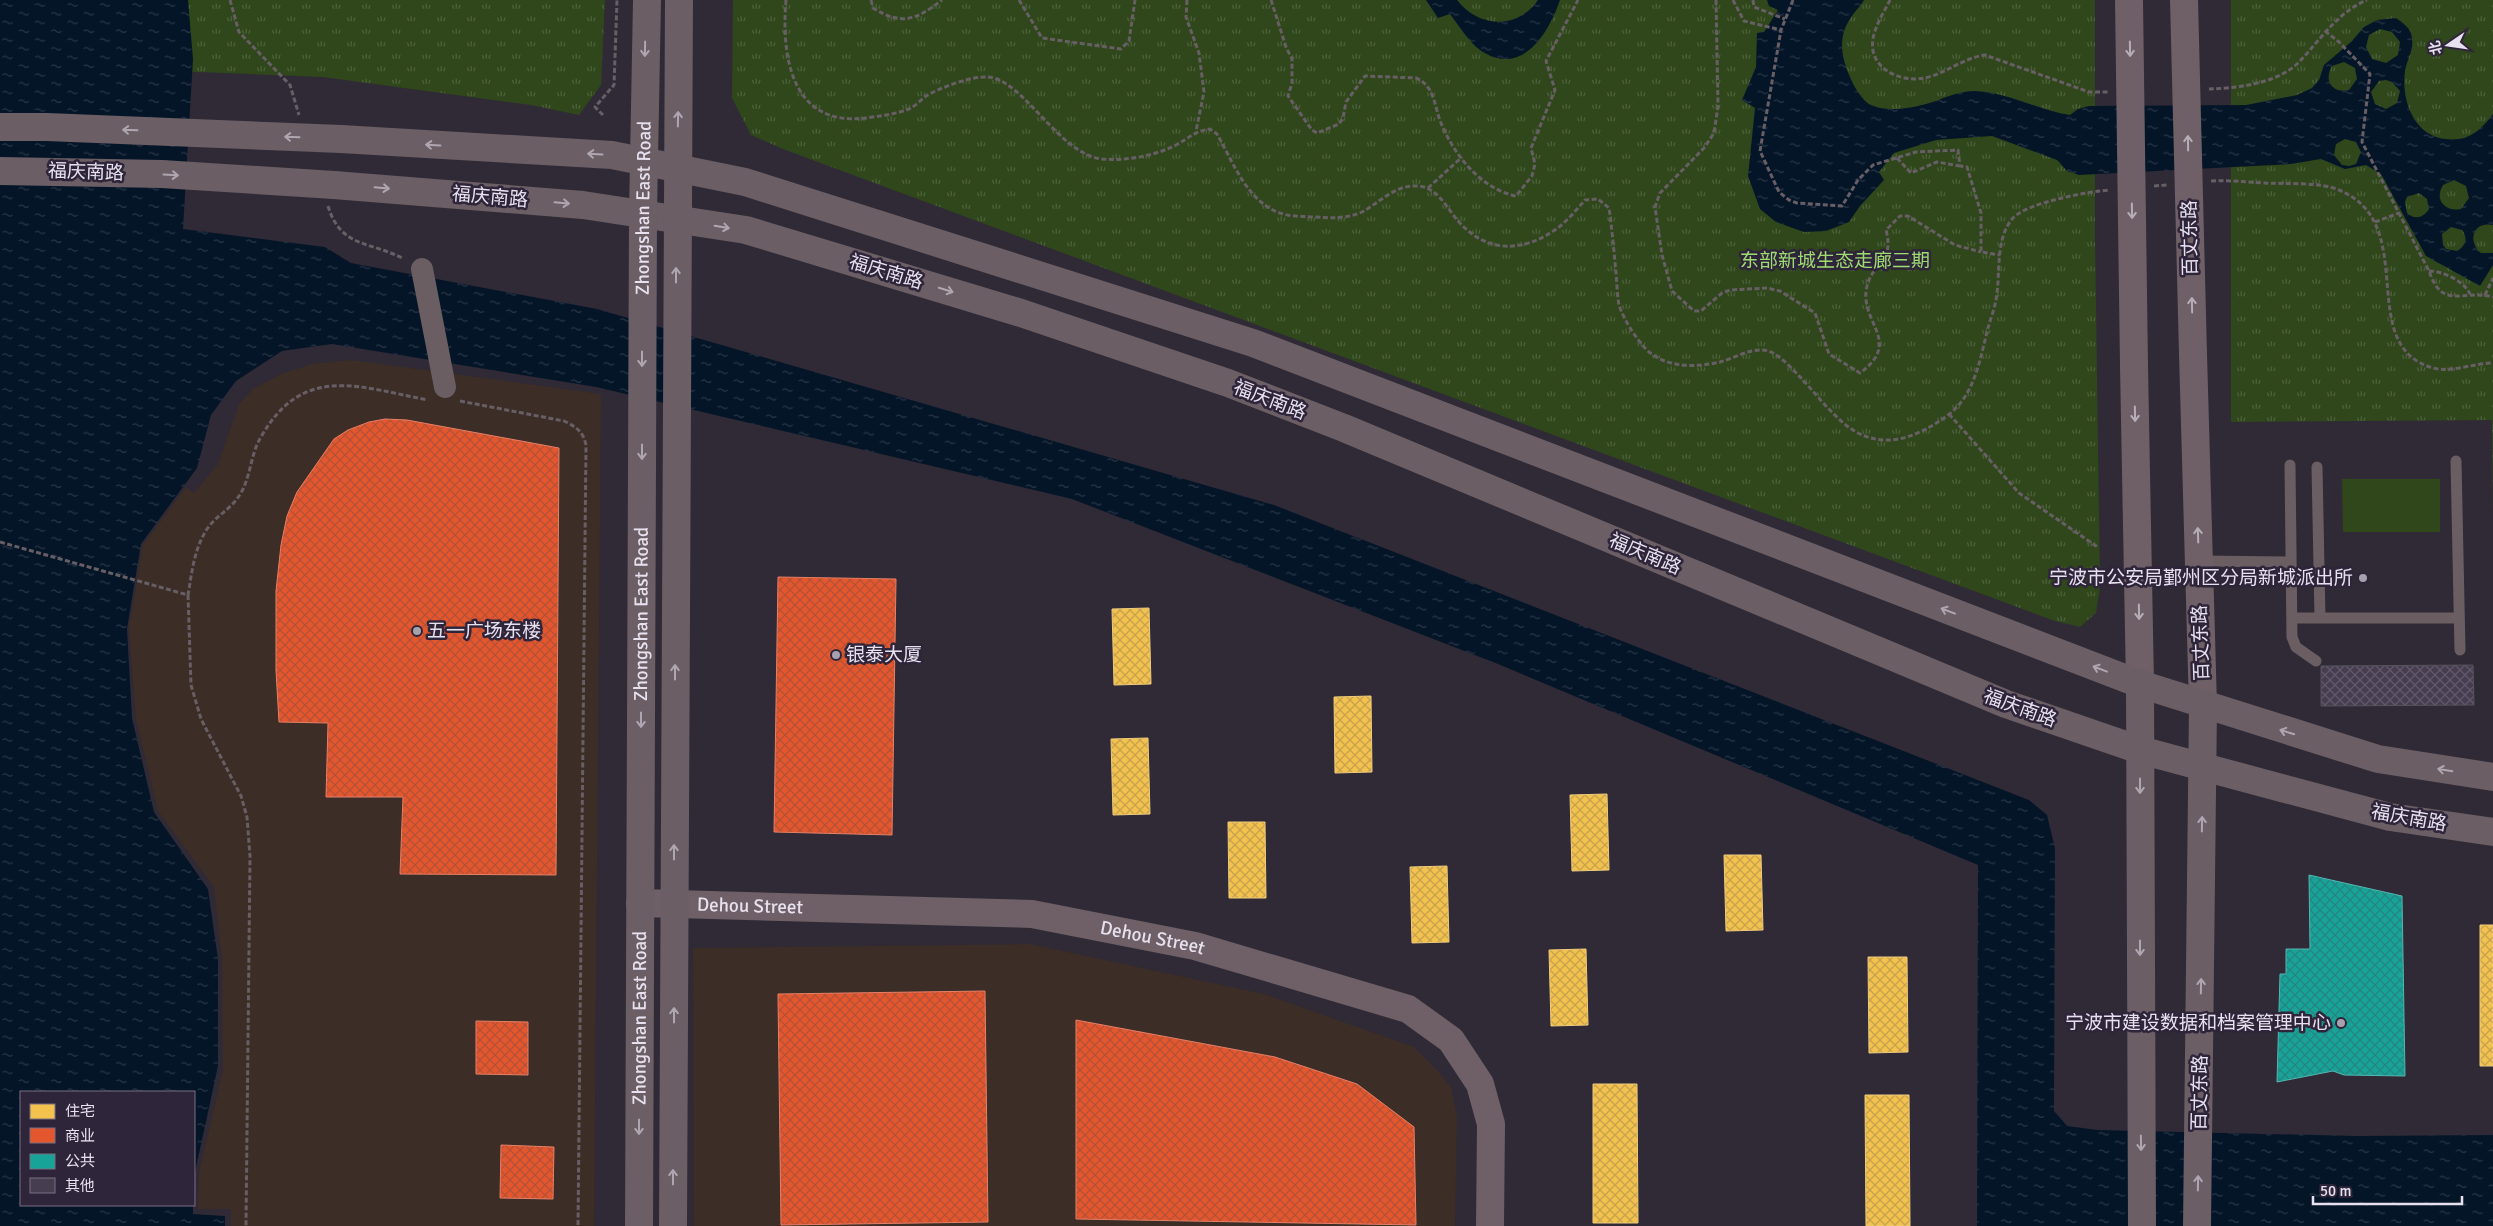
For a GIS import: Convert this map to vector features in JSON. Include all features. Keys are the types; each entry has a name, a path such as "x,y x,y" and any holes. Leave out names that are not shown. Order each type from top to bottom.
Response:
{"main road":[{"name":"Zhongshan East Road","path":"639,1226 642,315 646,0"},
{"name":"Zhongshan East Road","path":"673,1226 676,219 679,0"},
{"path":"0,127 47,127 341,139 612,155 746,182 1253,343 2140,684 2203,706 2378,759 2493,778"},
{"name":"福庆南路","path":"0,171 162,174 334,184 583,205 746,230 1021,312 1228,383 1344,428 2006,704 2140,750 2390,817 2493,832"},
{"path":"2140,684 2142,1226"},
{"name":"百丈东路","path":"2198,1226 2203,706"}],"street":[{"path":"2129,0 2140,684"},
{"name":"百丈东路","path":"2184,0 2203,706"},
{"path":"422,269 445,393"},
{"name":"Dehou Street","path":"640,903 1032,914 1195,946 1408,1009 1451,1040 1480,1084 1491,1124 1490,1226"}],"lane":[{"path":"2456,461 2460,650"},
{"path":"2290,464 2292,637 2296,647 2316,661"},
{"path":"2317,467 2320,618"},
{"path":"2199,561 2291,562"},
{"path":"2292,618 2459,618"}],"path":[{"path":"603,115 595,107 614,85 617,0"},
{"path":"786,0 784,44 792,72 804,98 824,115 853,120 894,113 910,108 926,96 948,85 988,76 1003,83 1024,99 1076,149 1100,158 1121,159 1151,155 1176,144 1196,131 1210,129 1218,134 1254,195 1273,210 1291,216 1335,218 1354,216 1395,191 1415,186 1428,188 1442,200 1458,221 1477,239 1498,247 1525,244 1545,236 1560,226 1585,200 1598,199 1609,208 1619,305 1629,327 1645,348 1660,361 1687,366 1719,362 1750,351 1770,351 1790,366 1839,419 1860,435 1884,440 1904,440 1927,429 1949,414 1958,405 1976,378 1997,294 2000,255 2007,227 2014,216 2036,206 2087,192 2117,189"},
{"path":"871,0 873,8 886,16 914,19 942,0"},
{"path":"1019,0 1042,38 1121,49 1129,41 1135,0"},
{"path":"1187,0 1186,18 1198,52 1204,92 1196,131"},
{"path":"1271,0 1286,48 1292,59 1292,83 1288,96 1312,130 1317,133 1339,124 1343,118 1346,102 1365,76 1416,78 1424,81 1430,89 1441,123 1462,157 1479,179 1507,194 1516,196 1532,176 1535,164 1531,148 1555,90 1546,62 1578,0"},
{"path":"1716,0 1718,106 1714,133 1704,148 1660,193 1655,207 1662,255 1672,291 1694,312 1701,311 1722,293 1730,290 1767,288 1780,291 1815,313 1829,354 1860,373 1875,362 1880,341 1867,305 1867,286 1887,254 1890,243 1886,230 1900,216 1908,216 1955,245 2000,255"},
{"path":"1733,0 1744,21 1781,30"},
{"path":"1753,0 1754,7 1785,19"},
{"path":"1793,0 1781,30 1760,151 1779,192 1788,200 1798,203 1842,206 1858,180 1873,165 1916,152 1958,150 1960,166"},
{"path":"1890,0 1873,39 1874,54 1881,67 1897,77 1910,80 1924,78 1943,73 1971,57 1986,55 2089,92 2109,92"},
{"path":"2208,89 2247,86 2282,73 2296,64 2325,31 2351,7 2367,0"},
{"path":"2325,31 2339,42 2370,74 2362,142 2399,213 2414,247 2429,270 2435,288 2446,295 2457,297 2470,294 2493,297"},
{"path":"1428,188 1462,157"},
{"path":"1897,158 1911,173 1937,162 1967,167 1981,213 1981,252"},
{"path":"2206,182 2236,179 2305,184 2339,189 2363,206 2375,222 2385,253 2389,315 2404,352 2434,369 2493,362"},
{"path":"2147,187 2177,184"},
{"path":"2375,222 2399,213"},
{"path":"2429,270 2439,271 2468,288 2470,294"},
{"path":"2485,295 2493,278"},
{"path":"246,1226 250,856 248,817 241,796 201,719 191,685 188,595 194,556 207,529 217,518 230,509 246,482 259,438 282,407 297,395 317,388 348,385 438,402 445,393 564,421 584,434 586,445 578,1226"},
{"path":"1949,414 2019,493 2099,548"},
{"path":"0,542 188,595"}],"shaded area":[{"path":"351,360 601,394 594,1226 231,1226 231,1209 198,1209 199,1173 223,1070 222,959 214,887 158,811 136,719 129,629 143,545 186,487 194,493 218,464 239,404 253,389 281,374 312,364"},
{"path":"1030,944 1264,994 1414,1047 1451,1087 1457,1117 1455,1226 694,1226 693,948"}],"green space":[{"path":"0,0 605,0 601,85 579,115 531,105 323,77 199,72 0,73"},
{"name":"东部新城生态走廊三期","path":"733,0 2095,0 2095,236 2100,587 2096,613 2080,627 2052,620 783,149 751,135 732,98"},
{"path":"2231,0 2493,0 2493,512 2492,420 2231,422"},
{"path":"2342,479 2440,479 2440,532 2343,532"}],"water":[{"path":"0,0 188,0 193,59 183,229 325,247 351,263 597,309 1274,505 2029,800 2047,815 2055,848 2054,1111 2067,1126 2098,1130 2356,1136 2493,1135 2493,1226 1977,1226 1978,865 1498,664 1072,499 596,387 332,344 282,351 236,381 211,415 197,468 141,544 127,629 132,718 154,812 208,889 218,959 218,1066 195,1172 195,1091 20,1091 20,1206 193,1206 193,1214 225,1216 225,1226 0,1226"},
{"path":"1426,0 1457,0 1476,16 1498,22 1520,17 1538,0 1560,0 1548,27 1540,39 1531,49 1520,56 1508,59 1495,57 1480,50 1468,38 1450,14 1438,18"},
{"path":"1767,0 1864,0 1846,26 1842,47 1847,70 1855,88 1866,102 1875,107 1888,109 1910,108 1954,94 1974,91 1998,94 2070,115 2078,109 2089,106 2246,105 2297,95 2312,88 2319,80 2324,65 2351,42 2364,27 2377,20 2396,18 2406,26 2411,34 2412,47 2405,71 2405,94 2412,115 2425,131 2445,139 2460,139 2473,134 2493,114 2493,225 2481,226 2474,233 2473,238 2481,253 2493,253 2493,265 2480,286 2426,256 2381,174 2366,165 2345,169 2321,159 2291,164 2079,175 2067,171 2057,160 1992,136 1936,140 1894,153 1879,172 1884,180 1860,206 1849,222 1826,231 1804,232 1776,222 1760,209 1748,176 1755,108 1742,100 1756,67 1757,33 1764,32 1778,10 1769,6","holes":["2380,29 2392,32 2400,42 2398,55 2386,63 2372,59 2366,47 2369,35","2344,62 2355,68 2357,79 2349,90 2338,90 2331,85 2329,72 2332,66","2386,80 2392,82 2400,91 2397,103 2386,109 2375,104 2371,92 2379,81","2345,139 2356,142 2361,152 2356,164 2349,166 2342,165 2334,155 2336,144","2454,180 2466,186 2469,198 2461,209 2450,209 2441,200 2443,185","2419,193 2427,199 2429,209 2422,216 2413,217 2407,213 2405,202 2407,197","2451,227 2462,230 2465,239 2460,249 2457,251 2446,249 2443,245 2442,234"]}],"building: 住宅":[{"path":"1149,608 1151,684 1114,685 1112,609"},
{"path":"1371,696 1372,772 1335,773 1334,697"},
{"path":"1148,738 1150,814 1113,815 1111,739"},
{"path":"1607,794 1609,870 1572,871 1570,795"},
{"path":"1228,822 1265,822 1266,898 1229,898"},
{"path":"1724,855 1761,855 1763,930 1726,931"},
{"path":"1447,866 1449,942 1412,943 1410,867"},
{"path":"2480,925 2493,925 2493,1066 2480,1066"},
{"path":"1586,949 1588,1025 1551,1026 1549,950"},
{"path":"1868,957 1907,957 1908,1052 1869,1053"},
{"path":"1593,1084 1637,1084 1638,1223 1593,1223"},
{"path":"1865,1095 1909,1095 1910,1226 1866,1226"}],"building: 商业":[{"name":"五一广场东楼","path":"385,419 407,420 559,448 556,875 400,874 403,797 326,797 328,723 279,722 276,671 276,591 281,545 287,516 297,492 334,439 348,430 369,422"},
{"name":"银泰大厦","path":"778,577 896,579 892,835 774,832"},
{"path":"985,991 988,1222 781,1225 778,994"},
{"path":"1076,1020 1275,1057 1357,1084 1414,1127 1416,1225 1076,1219"},
{"path":"476,1021 528,1022 528,1075 476,1074"},
{"path":"501,1145 554,1147 553,1199 500,1198"}],"building: 公共":[{"name":"宁波市建设数据和档案管理中心","path":"2309,875 2402,896 2405,1076 2344,1075 2333,1071 2277,1082 2280,974 2286,974 2286,949 2310,949"}],"building: 其他":[{"path":"2473,665 2474,705 2321,706 2321,666"}],"place":[{"name":"宁波市公安局鄞州区分局新城派出所","path":"2363,578"},
{"name":"五一广场东楼","path":"417,631"},
{"name":"银泰大厦","path":"836,655"},
{"name":"宁波市建设数据和档案管理中心","path":"2341,1023"}]}
